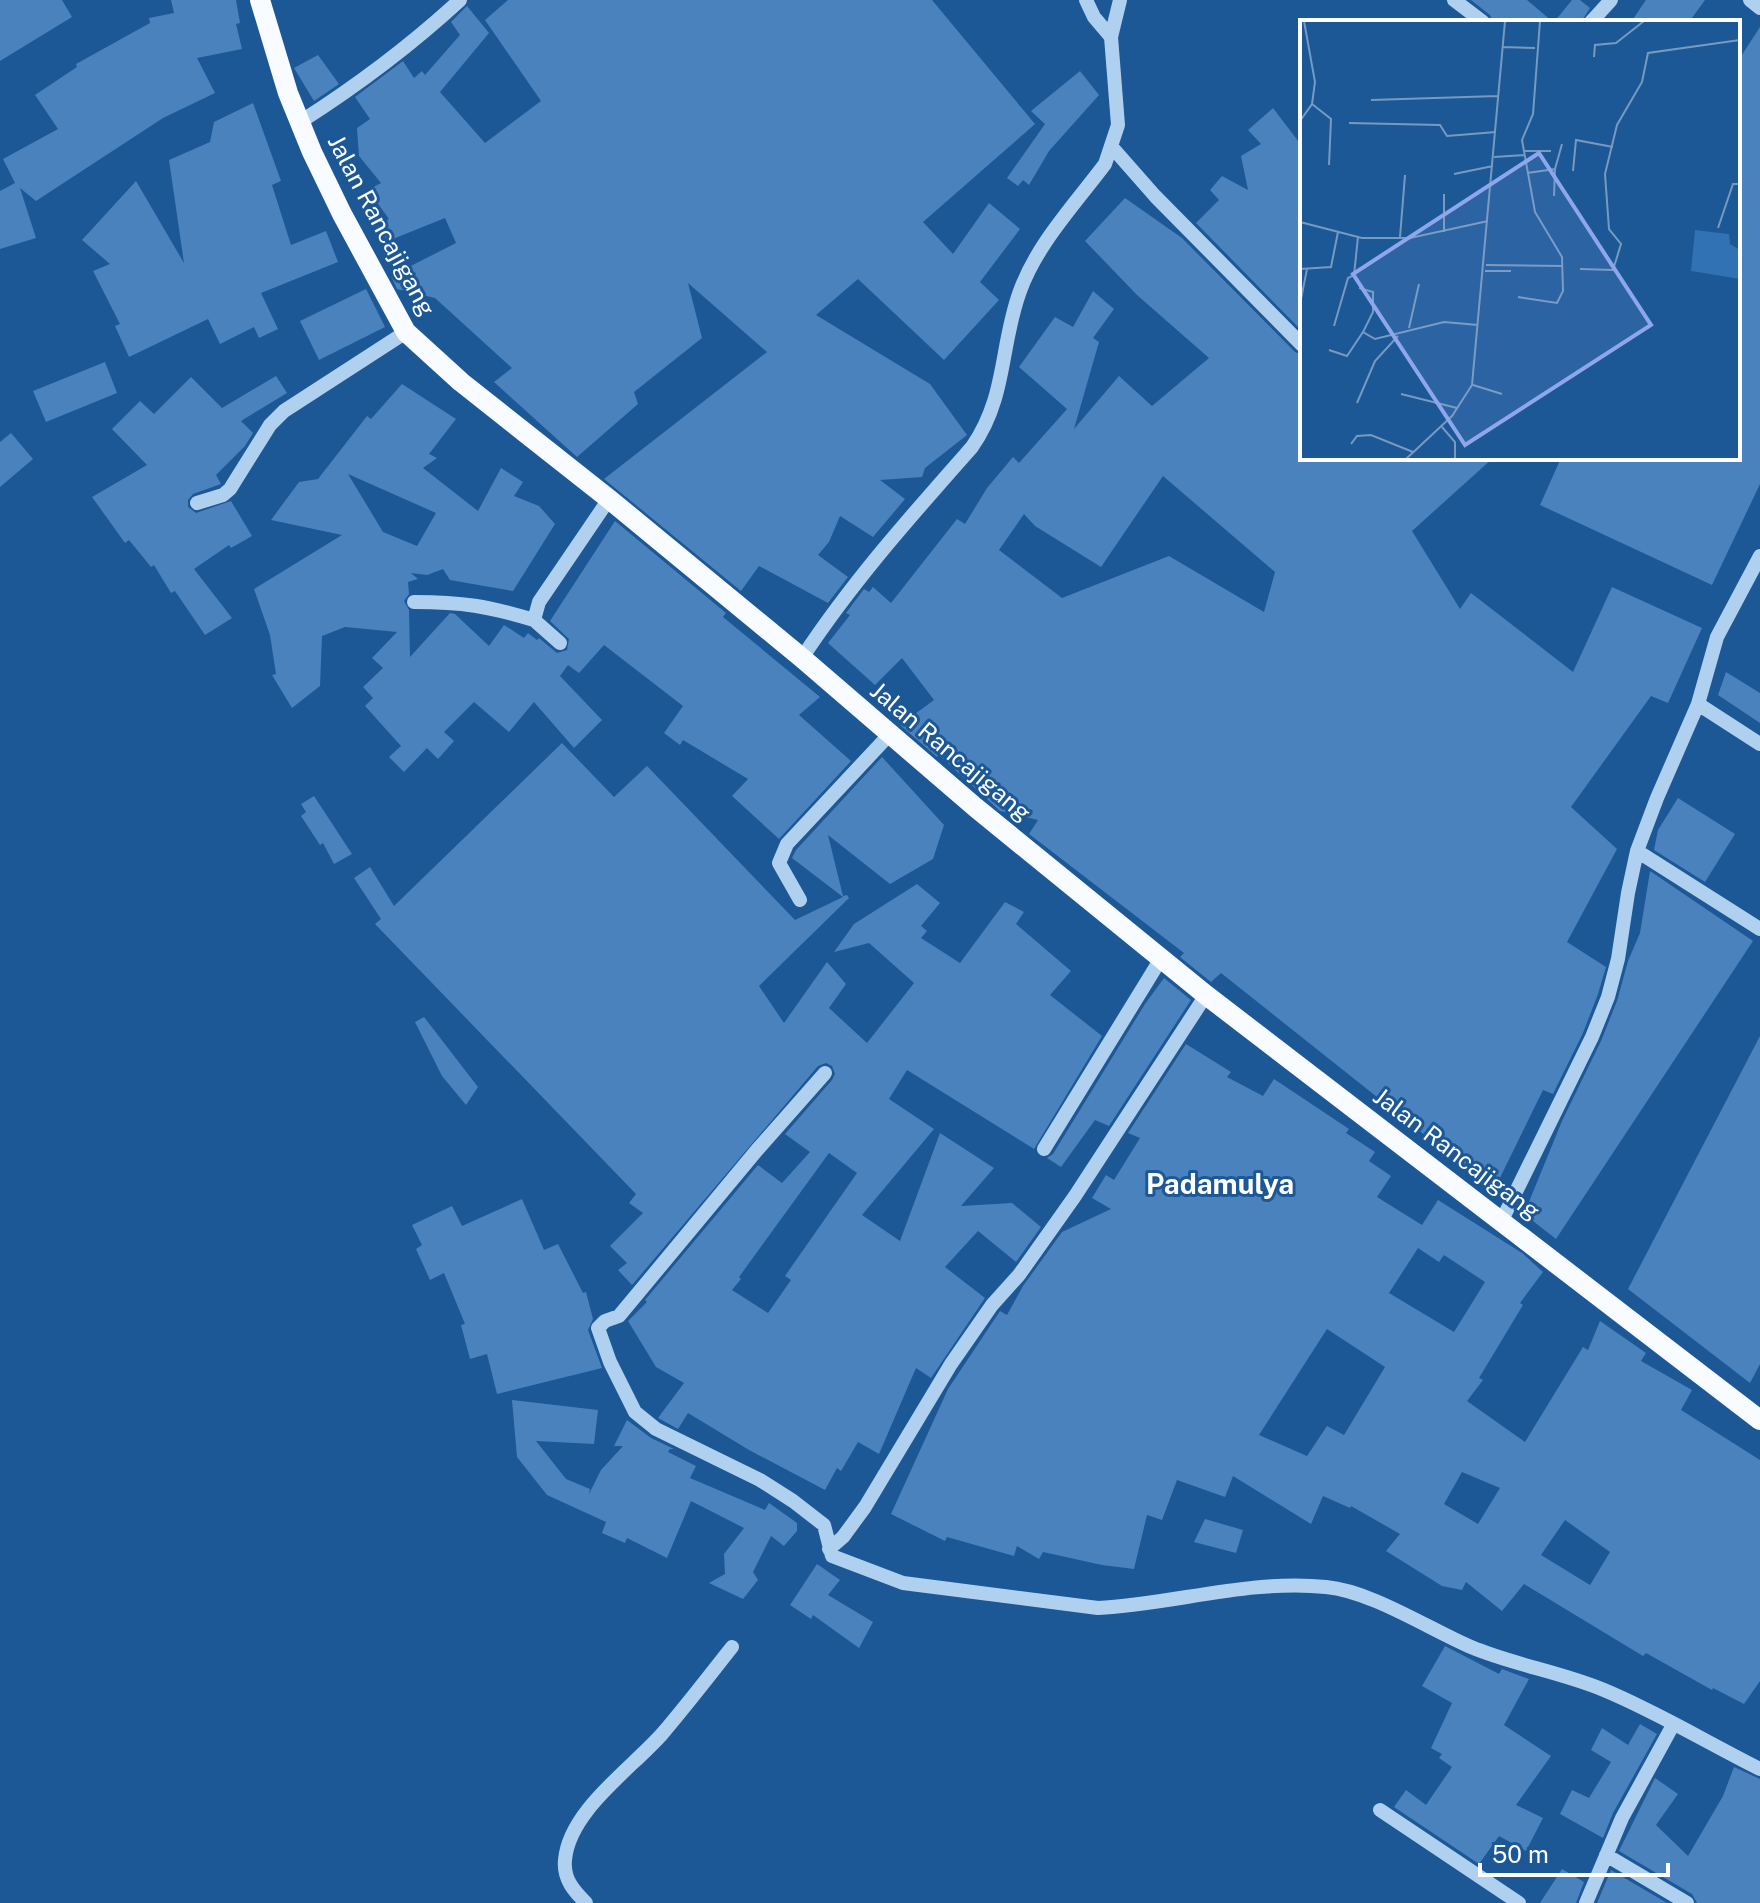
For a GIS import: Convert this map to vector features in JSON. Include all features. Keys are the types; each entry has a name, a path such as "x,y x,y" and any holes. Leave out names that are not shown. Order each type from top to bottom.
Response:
{"main road":[{"name":"Jalan Rancajigang","path":"260,0 300,122 342,214 406,332 461,382 609,499 802,658 889,735 1206,995 1760,1420"}],"street":[{"path":"300,122 393,60 460,0"},
{"path":"1086,0 1094,17 1111,37"},
{"path":"802,658 866,568 986,427 1002,374 1018,295 1025,278 1038,254 1105,164 1118,125 1111,37 1120,0"},
{"path":"1454,0 1480,20"},
{"path":"1593,20 1611,0"},
{"path":"1750,0 1760,8"},
{"path":"1111,146 1155,196 1300,343"},
{"path":"197,503 223,495 230,489 270,425 284,411 406,332"},
{"path":"534,620 539,602 551,582 609,499"},
{"path":"1502,1220 1580,1063 1608,997 1618,959 1637,851 1698,704 1717,637 1760,556"},
{"path":"414,602 460,602 498,609 534,620 560,643"},
{"path":"1698,704 1760,744"},
{"path":"800,900 779,863 787,844 889,735"},
{"path":"1637,851 1760,929"},
{"path":"1044,1149 1162,957"},
{"path":"829,1549 865,1507 951,1364 1075,1196 1206,995"},
{"path":"825,1073 612,1318 598,1328 610,1362 635,1412 665,1434 760,1480 793,1501 824,1525 832,1556 870,1573 903,1583 1098,1608 1232,1590 1328,1587 1355,1593 1472,1647 1600,1688 1760,1769"},
{"path":"586,1903 570,1886 564,1862 582,1817 664,1732 732,1647"},
{"path":"1586,1903 1642,1778 1673,1725"},
{"path":"1380,1810 1519,1903"},
{"path":"1606,1855 1687,1903"}],"building":[{"path":"0,0 62,0 72,17 0,61"},
{"path":"171,0 236,0 240,23 236,24 242,49 197,58 215,93 163,118 36,201 20,188 36,238 0,249 0,191 15,183 3,159 58,129 35,95 77,67 76,64 150,23 149,18 174,13"},
{"path":"508,0 932,0 1035,124 923,222 953,254 989,203 1020,229 980,282 999,300 944,360 858,279 816,315 930,384 967,435 925,468 922,477 880,480 905,499 873,537 840,516 829,542 818,555 848,577 828,603 759,566 741,591 604,479 767,352 688,283 702,338 634,392 638,404 577,457 494,382 512,368 435,298 397,289 391,276 456,243 445,218 388,241 376,226 389,219 368,190 381,183 359,156 357,128 370,119 355,97 403,61 414,78 422,71 425,75 460,35 451,22 467,6 489,33 440,92 485,143 541,101 485,20"},
{"path":"1471,0 1527,0 1551,20 1492,20"},
{"path":"1572,0 1580,0 1590,8 1582,20 1556,20"},
{"path":"1646,0 1705,0 1690,20 1632,20"},
{"path":"1760,27 1760,484 1712,585 1540,505 1560,460 1740,460 1740,58"},
{"path":"318,55 339,84 314,101 294,68"},
{"path":"1080,71 1099,95 1049,151 1029,185 1023,180 1018,186 1007,178 1045,124 1031,111"},
{"path":"253,103 281,181 272,185 291,245 326,231 338,262 261,293 278,329 259,338 254,327 220,344 208,319 129,357 115,326 120,324 93,271 110,264 82,240 136,181 184,263 169,160 210,142 214,122"},
{"path":"1273,108 1300,143 1300,329 1196,223 1219,200 1210,190 1222,176 1248,190 1241,156 1261,144 1248,130"},
{"path":"1125,198 1182,238 1300,354 1300,460 1491,460 1412,531 1460,609 1471,593 1573,672 1612,587 1702,628 1668,703 1651,696 1571,807 1617,849 1567,942 1606,967 1583,1033 1553,1094 1543,1090 1494,1190 1221,973 1211,982 1180,957 1184,953 1029,834 1038,820 1000,811 939,755 937,757 900,725 934,700 902,658 875,685 828,643 850,615 846,613 864,589 869,592 873,587 891,603 957,519 965,524 987,488 1013,457 1019,463 1067,409 1019,367 1055,317 1073,327 1093,291 1114,309 1093,338 1099,342 1074,429 1119,376 1152,406 1209,358 1137,295 1085,241","holes":["1163,476 1275,572 1264,612 1169,556 1062,598 999,550 1024,514 1035,526 1101,567"]},
{"path":"366,289 385,327 319,360 300,321"},
{"path":"105,362 117,393 46,422 33,391"},
{"path":"276,376 287,393 241,421 253,433 245,446 216,475 221,484 193,494 188,500 188,507 196,513 231,501 252,536 231,548 229,545 194,569 232,618 205,635 175,591 171,593 154,565 151,567 129,540 125,543 92,497 147,465 112,429 140,401 154,414 191,377 222,408"},
{"path":"402,384 456,419 429,454 437,458 423,468 478,511 501,468 523,482 514,496 539,506 555,524 513,591 450,580 443,569 427,575 411,573 418,579 408,582 409,594 404,601 409,610 410,657 450,613 455,614 489,646 504,625 524,638 528,633 537,640 539,638 557,653 567,650 569,639 550,621 615,521 726,613 723,617 820,697 799,715 851,761 779,839 732,796 748,779 683,740 680,745 664,733 683,706 604,645 579,673 568,665 560,676 602,720 574,748 534,702 509,732 474,702 444,732 454,741 438,759 427,748 404,772 389,757 401,746 365,706 373,698 363,687 383,668 372,658 397,632 345,627 322,636 320,686 292,708 272,675 276,674 270,635 254,589 342,535 271,520 299,482 318,479 367,416 371,419","holes":["348,474 436,513 417,546 383,532"]},
{"path":"11,433 33,459 0,487 0,442"},
{"path":"1726,672 1760,693 1760,723 1718,695"},
{"path":"562,743 614,797 647,766 795,920 843,897 792,858 796,850 882,757 944,825 933,859 890,884 828,835 843,896 849,898 759,986 784,1023 827,962 846,984 829,1008 867,1043 914,983 869,943 834,952 854,924 917,884 940,903 921,926 927,931 921,938 960,963 1005,902 1024,912 1016,924 1071,971 1050,995 1102,1036 1034,1149 907,1070 889,1099 934,1129 862,1215 900,1241 940,1133 994,1168 961,1206 1012,1203 1041,1227 1016,1262 978,1231 945,1267 985,1298 931,1378 916,1368 879,1454 858,1442 841,1471 837,1468 825,1490 688,1413 678,1429 658,1418 684,1383 656,1367 628,1321 647,1302 645,1300 758,1165 782,1183 810,1152 785,1134 832,1080 835,1074 832,1066 826,1063 818,1066 632,1285 618,1270 627,1263 610,1246 643,1213 629,1203 636,1194 375,924 381,919 354,878 370,867 394,906","holes":["829,1153 857,1173 785,1276 791,1280 768,1313 732,1290"]},
{"path":"314,796 352,854 334,864 323,843 320,845 301,816 306,812 301,804"},
{"path":"1678,798 1735,834 1705,882 1654,850 1658,830"},
{"path":"1650,871 1753,941 1556,1239 1524,1214 1617,1001 1640,933"},
{"path":"1164,978 1191,1000 1109,1126 1095,1120 1061,1167 1047,1158 1053,1154"},
{"path":"424,1017 478,1087 466,1105 442,1076 415,1022"},
{"path":"1760,1036 1760,1364 1750,1383 1628,1289"},
{"path":"1186,1044 1231,1072 1227,1077 1263,1096 1274,1079 1349,1129 1346,1133 1375,1152 1369,1161 1391,1176 1377,1197 1422,1225 1438,1200 1522,1253 1543,1272 1520,1303 1523,1305 1479,1378 1483,1380 1467,1401 1525,1442 1583,1347 1588,1350 1600,1321 1646,1353 1641,1361 1692,1390 1681,1410 1760,1460 1760,1681 1744,1704 1646,1653 1643,1656 1524,1584 1502,1611 1466,1582 1462,1590 1442,1586 1386,1551 1400,1534 1351,1506 1323,1496 1311,1524 1233,1476 1225,1497 1177,1480 1162,1520 1147,1515 1134,1569 1043,1552 1039,1559 1017,1546 1014,1556 947,1537 945,1541 891,1514 948,1389 1000,1311 1007,1315 1023,1286 1062,1232 1111,1209 1092,1198 1106,1175 1114,1180 1140,1138 1128,1133","holes":["1418,1248 1439,1262 1444,1255 1485,1282 1454,1332 1389,1293","1327,1329 1385,1367 1344,1435 1327,1426 1307,1456 1259,1435","1462,1472 1500,1488 1478,1524 1444,1504","1565,1520 1610,1552 1590,1585 1541,1555"]},
{"path":"522,1199 544,1250 558,1244 583,1293 586,1292 593,1319 588,1330 602,1368 497,1394 487,1354 470,1359 461,1325 465,1324 444,1273 430,1280 416,1249 422,1245 412,1225 452,1206 462,1226"},
{"path":"512,1400 598,1410 594,1444 536,1441 566,1479 590,1489 589,1494 601,1470 623,1446 614,1446 627,1420 651,1438 674,1449 668,1452 696,1466 690,1478 765,1510 769,1503 797,1523 797,1531 784,1546 771,1536 753,1572 758,1580 743,1599 709,1583 725,1574 724,1554 744,1528 691,1501 667,1558 627,1538 625,1543 602,1533 606,1522 547,1495 517,1457"},
{"path":"1205,1519 1243,1530 1236,1553 1194,1542"},
{"path":"817,1564 840,1580 828,1595 873,1622 859,1648 813,1615 811,1619 790,1605"},
{"path":"1445,1646 1499,1674 1502,1669 1529,1679 1504,1725 1551,1756 1516,1805 1543,1818 1526,1851 1499,1836 1479,1864 1394,1807 1406,1790 1426,1805 1452,1767 1439,1758 1442,1754 1431,1748 1452,1703 1422,1686"},
{"path":"1640,1724 1657,1734 1613,1813 1603,1838 1560,1814 1572,1790 1589,1798 1611,1762 1591,1750 1602,1728 1628,1745"},
{"path":"1734,1767 1760,1779 1760,1903 1697,1903 1692,1894 1619,1851 1655,1778 1678,1794 1656,1825 1688,1856 1723,1796"},
{"path":"1562,1869 1584,1882 1576,1903 1540,1903"},
{"path":"1611,1870 1667,1903 1597,1903"}],"district":[{"name":"Padamulya","path":"1220,1183"}]}
